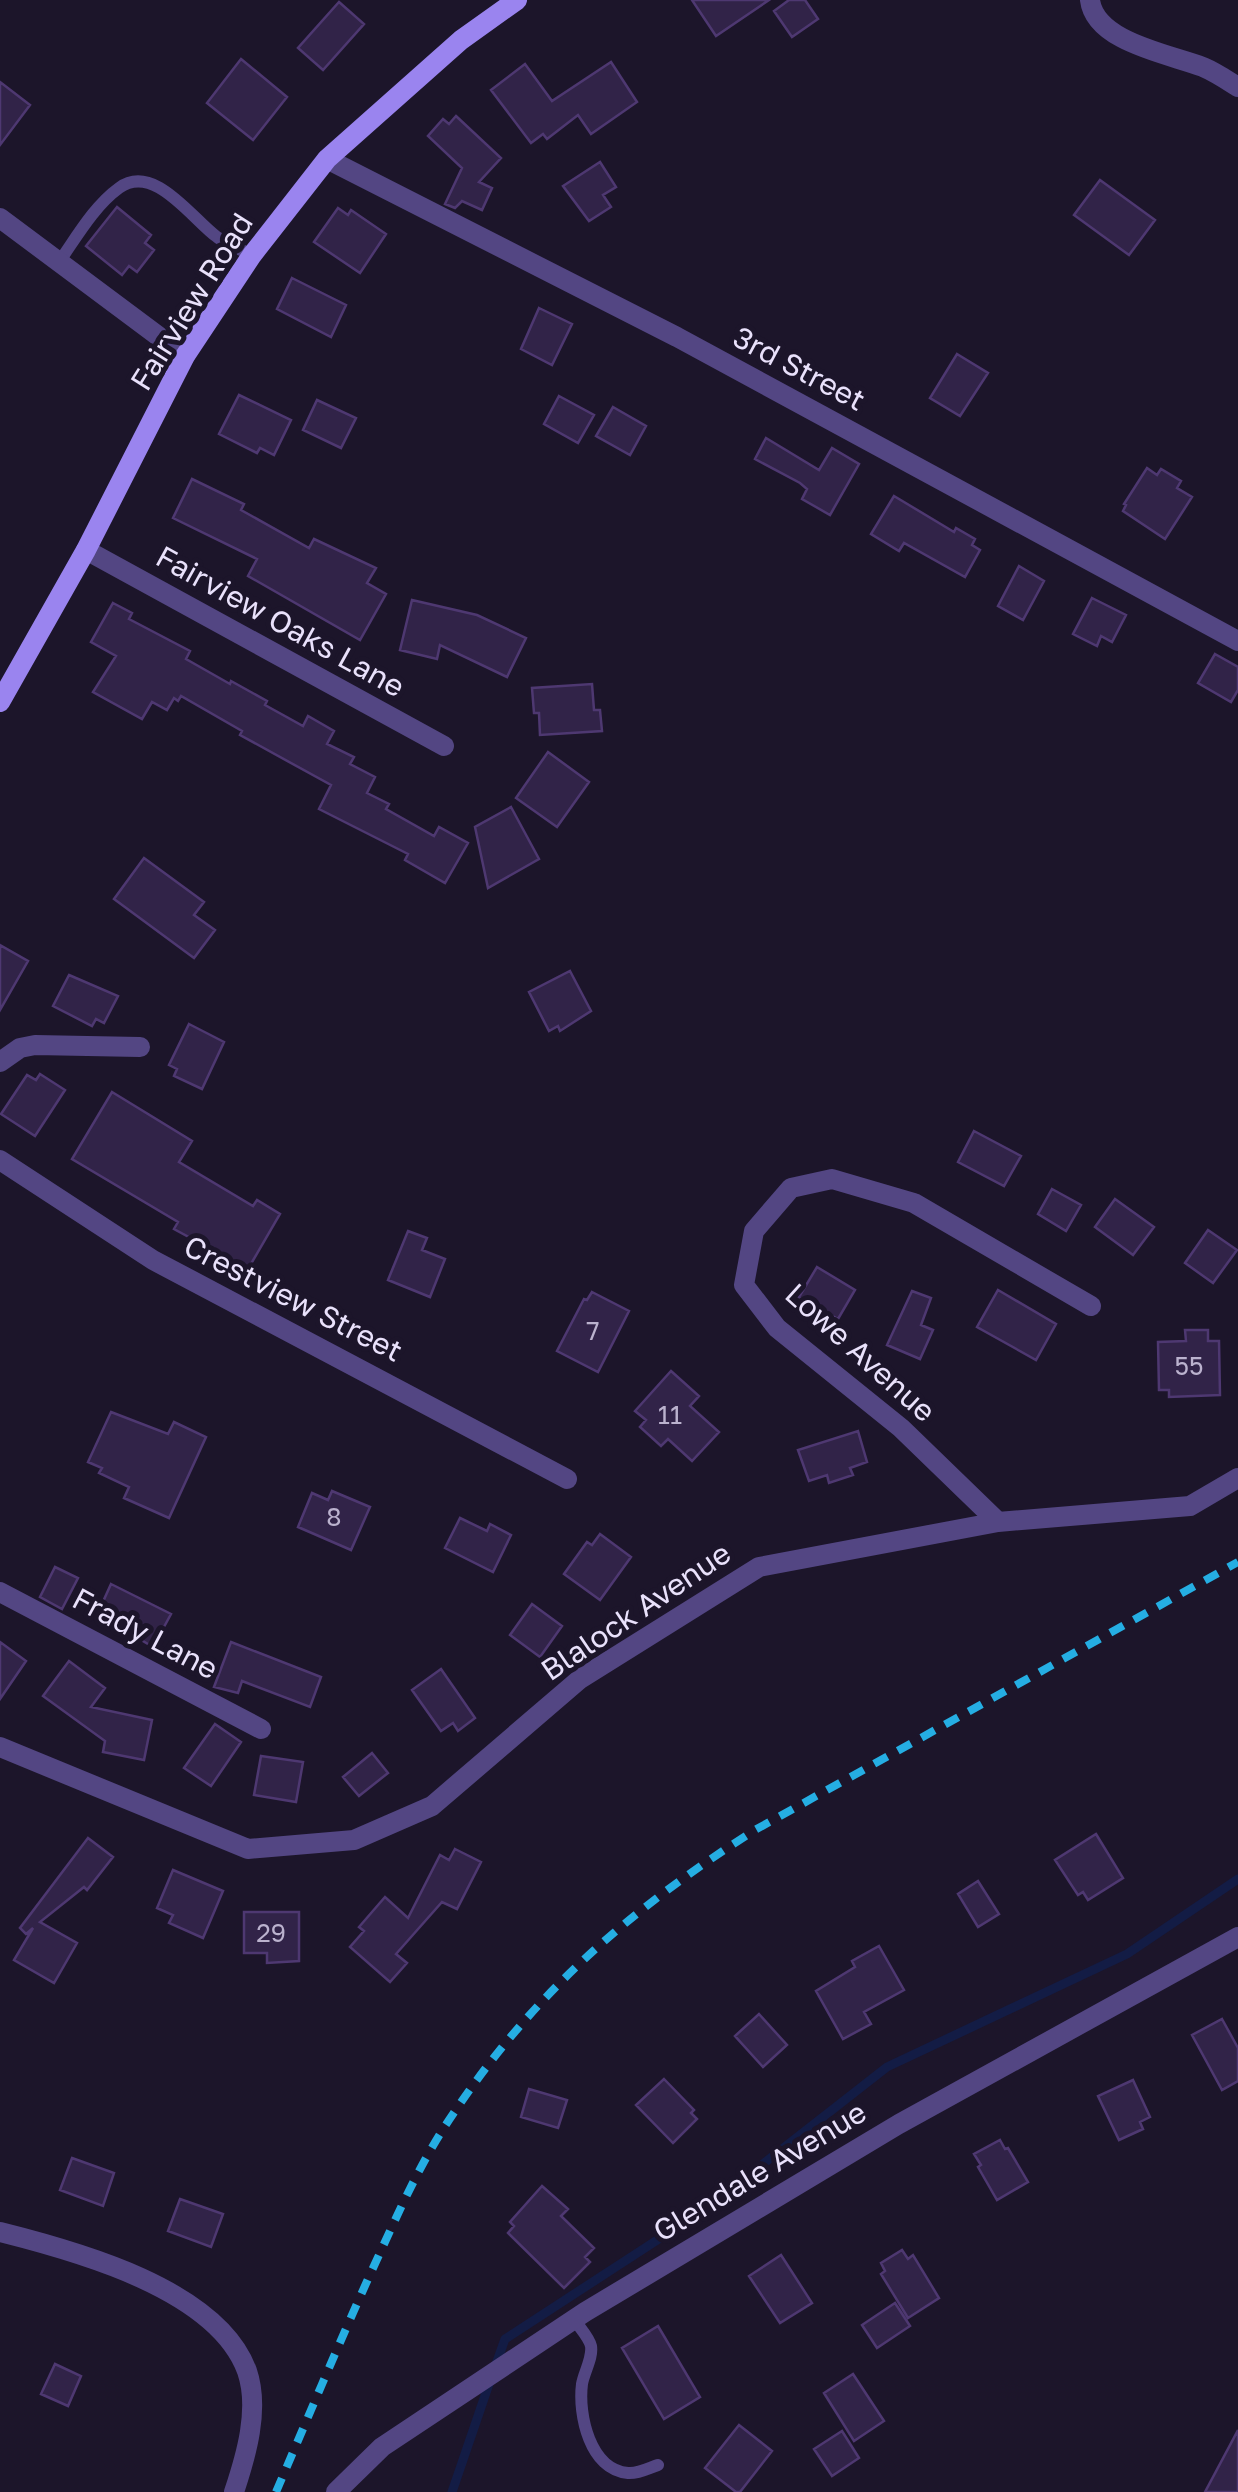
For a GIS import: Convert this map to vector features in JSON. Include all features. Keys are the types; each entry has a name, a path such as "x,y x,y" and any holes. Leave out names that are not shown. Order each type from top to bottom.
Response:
{"main road":[{"name":"Fairview Road","path":"0,702 86,550 186,356 252,255 327,159 461,40 517,0"}],"street":[{"path":"1090,0 1099,23 1122,38 1208,70 1238,88"},
{"name":"3rd Street","path":"327,159 677,337 1238,641"},
{"path":"0,218 186,356"},
{"name":"Fairview Oaks Lane","path":"86,550 444,746"},
{"path":"0,1062 7,1054 35,1045 140,1047"},
{"name":"Crestview Street","path":"0,1160 153,1260 567,1479"},
{"name":"Lowe Avenue","path":"998,1522 901,1428 778,1328 744,1285 754,1231 791,1188 832,1180 914,1203 1092,1306"},
{"name":"Blalock Avenue","path":"0,1748 248,1850 354,1840 432,1806 580,1680 760,1566 998,1522 1190,1506 1238,1478"},
{"name":"Frady Lane","path":"0,1592 261,1729"},
{"name":"Glendale Avenue","path":"336,2492 382,2448 574,2320 899,2124 1238,1937"},
{"path":"0,2232 42,2242 172,2292 228,2340 247,2372 251,2415 246,2458 234,2492"}],"lane":[{"path":"59,262 84,225 120,186 141,181 165,190 220,239 252,255"},
{"path":"574,2320 590,2342 582,2412 592,2447 601,2460 622,2472 632,2474 658,2465"}],"building":[{"path":"692,0 769,0 716,36"},
{"path":"789,0 805,0 818,19 792,37 774,11"},
{"path":"339,2 364,24 323,70 298,48"},
{"path":"241,59 287,97 253,140 207,103"},
{"path":"611,62 637,102 591,134 578,115 547,139 543,134 531,143 491,90 525,64 552,101"},
{"path":"0,82 30,105 0,145"},
{"path":"456,116 501,158 479,182 492,188 482,210 462,201 455,208 445,204 462,168 428,136 443,119 449,124"},
{"path":"600,162 616,187 603,195 611,207 589,221 563,186"},
{"path":"1100,180 1155,220 1129,255 1074,215"},
{"path":"117,207 151,235 145,243 154,250 137,272 129,266 122,275 86,246"},
{"path":"338,208 348,215 351,210 386,234 360,273 314,242"},
{"path":"292,278 346,305 331,337 277,309"},
{"path":"539,308 572,324 552,365 521,349"},
{"path":"957,354 988,373 960,416 930,398"},
{"path":"239,395 291,420 274,455 260,448 257,453 219,434"},
{"path":"559,396 594,415 578,443 544,424"},
{"path":"317,400 356,418 341,448 303,430"},
{"path":"613,407 646,426 630,455 596,436"},
{"path":"766,438 819,470 832,448 859,464 830,515 802,499 807,489 800,483 755,459"},
{"path":"1147,468 1157,475 1161,469 1181,481 1177,488 1192,497 1165,539 1123,511"},
{"path":"192,479 244,504 241,510 309,548 314,539 376,568 367,583 386,594 360,640 248,576 257,559 173,518"},
{"path":"894,496 954,532 956,528 975,539 972,545 980,550 965,577 904,543 899,551 871,534"},
{"path":"1019,566 1044,581 1023,620 998,606"},
{"path":"1092,598 1126,615 1112,642 1101,636 1097,646 1073,634"},
{"path":"412,600 477,615 526,638 507,677 440,645 437,659 400,650"},
{"path":"113,603 132,613 129,619 190,651 186,659 267,701 265,705 303,726 308,716 334,731 327,744 354,757 350,764 375,777 367,793 389,804 386,809 434,836 439,827 468,843 445,883 405,860 408,854 319,809 331,785 240,735 242,731 181,696 178,701 174,698 167,710 152,702 142,719 93,692 116,656 91,642"},
{"path":"1215,654 1238,667 1238,690 1231,702 1198,683"},
{"path":"592,684 594,710 600,710 602,731 540,735 532,688"},
{"path":"548,752 589,782 557,827 516,798"},
{"path":"511,807 539,859 488,888 475,827"},
{"path":"144,858 204,902 194,915 215,930 194,958 114,899"},
{"path":"0,945 28,961 0,1010"},
{"path":"570,971 591,1011 560,1031 558,1026 549,1031 529,992"},
{"path":"69,975 118,996 104,1023 96,1019 92,1026 53,1006"},
{"path":"189,1024 224,1042 202,1089 174,1076 177,1069 169,1065"},
{"path":"40,1074 65,1090 35,1136 1,1114 27,1075 36,1080"},
{"path":"112,1092 192,1141 179,1162 253,1206 257,1200 280,1214 248,1269 174,1229 178,1222 72,1159"},
{"path":"974,1131 1021,1156 1004,1186 958,1162"},
{"path":"1052,1189 1081,1205 1066,1231 1038,1214"},
{"path":"1115,1199 1154,1227 1133,1255 1095,1227"},
{"path":"1208,1230 1237,1250 1213,1283 1185,1263"},
{"path":"408,1231 427,1238 422,1250 445,1259 430,1297 388,1280"},
{"path":"817,1267 855,1290 838,1319 799,1297"},
{"path":"998,1290 1056,1324 1036,1360 977,1327"},
{"path":"912,1291 931,1298 921,1325 933,1330 920,1359 887,1345"},
{"path":"592,1292 629,1311 598,1372 557,1351 584,1299"},
{"path":"1185,1330 1208,1330 1208,1341 1219,1341 1220,1395 1169,1397 1169,1390 1159,1390 1158,1342 1186,1341"},
{"path":"671,1371 699,1396 690,1406 719,1432 692,1461 668,1439 661,1446 640,1427 646,1420 635,1411"},
{"path":"111,1412 168,1434 174,1422 206,1437 169,1518 124,1498 129,1487 99,1473 102,1468 88,1462"},
{"path":"858,1431 867,1462 850,1468 853,1475 829,1483 827,1475 809,1481 798,1450"},
{"path":"332,1491 370,1507 351,1550 298,1527 312,1493 328,1500"},
{"path":"460,1518 487,1531 490,1524 511,1535 493,1572 445,1548"},
{"path":"600,1534 631,1557 600,1600 564,1574 587,1542 592,1545"},
{"path":"55,1567 78,1578 62,1609 40,1597"},
{"path":"111,1584 171,1614 153,1647 133,1635 140,1622 102,1604"},
{"path":"532,1604 562,1626 540,1657 510,1635"},
{"path":"0,1642 26,1661 0,1699"},
{"path":"231,1642 321,1677 310,1707 242,1681 238,1693 214,1687"},
{"path":"69,1661 105,1688 91,1707 152,1720 144,1760 103,1752 105,1741 43,1696"},
{"path":"441,1669 475,1718 458,1731 453,1723 441,1731 412,1690"},
{"path":"215,1724 241,1742 211,1786 184,1768"},
{"path":"372,1753 388,1773 359,1796 343,1777"},
{"path":"261,1756 303,1762 296,1802 254,1795"},
{"path":"1096,1834 1123,1878 1088,1900 1083,1892 1078,1895 1055,1860"},
{"path":"88,1838 113,1857 87,1890 84,1887 40,1922 77,1943 54,1983 14,1960 33,1928 26,1934 20,1928"},
{"path":"455,1849 481,1862 457,1909 442,1902 396,1954 407,1963 390,1982 350,1947 364,1931 359,1927 385,1897 408,1918 440,1855 449,1860"},
{"path":"173,1870 223,1891 203,1938 169,1923 173,1915 157,1908"},
{"path":"978,1881 999,1914 978,1927 958,1894"},
{"path":"244,1912 299,1912 299,1961 267,1963 267,1953 244,1953"},
{"path":"879,1946 904,1990 864,2012 871,2024 843,2039 816,1991 855,1967 852,1961"},
{"path":"759,2014 787,2045 763,2067 735,2036"},
{"path":"1222,2019 1238,2048 1238,2081 1222,2090 1192,2035"},
{"path":"664,2079 694,2110 691,2113 697,2119 673,2143 636,2105"},
{"path":"1133,2080 1150,2117 1140,2122 1143,2129 1119,2140 1098,2096"},
{"path":"529,2089 567,2100 558,2128 521,2117"},
{"path":"1000,2140 1028,2182 997,2200 974,2154"},
{"path":"72,2158 114,2173 103,2206 60,2190"},
{"path":"542,2186 568,2209 561,2216 594,2248 585,2257 590,2262 564,2288 508,2233 514,2226 510,2222"},
{"path":"180,2199 223,2214 211,2247 168,2231"},
{"path":"902,2250 908,2259 913,2255 939,2298 908,2318 881,2274 885,2271 881,2263"},
{"path":"781,2255 812,2303 780,2323 749,2276"},
{"path":"895,2303 910,2326 877,2348 862,2325"},
{"path":"658,2326 700,2397 664,2419 622,2348"},
{"path":"55,2364 81,2376 68,2406 41,2394"},
{"path":"853,2374 884,2421 854,2441 824,2393"},
{"path":"739,2425 772,2451 740,2492 736,2492 705,2468"},
{"path":"1238,2430 1238,2492 1205,2492"},
{"path":"842,2431 859,2458 832,2476 814,2449"}],"waterway":[{"path":"495,2367 505,2339 708,2207 887,2067 1127,1954 1238,1879"},
{"path":"452,2492 490,2381"}],"railway":[{"path":"276,2492 366,2284 429,2152 514,2033 586,1958 666,1891 755,1830 1238,1562"}]}
